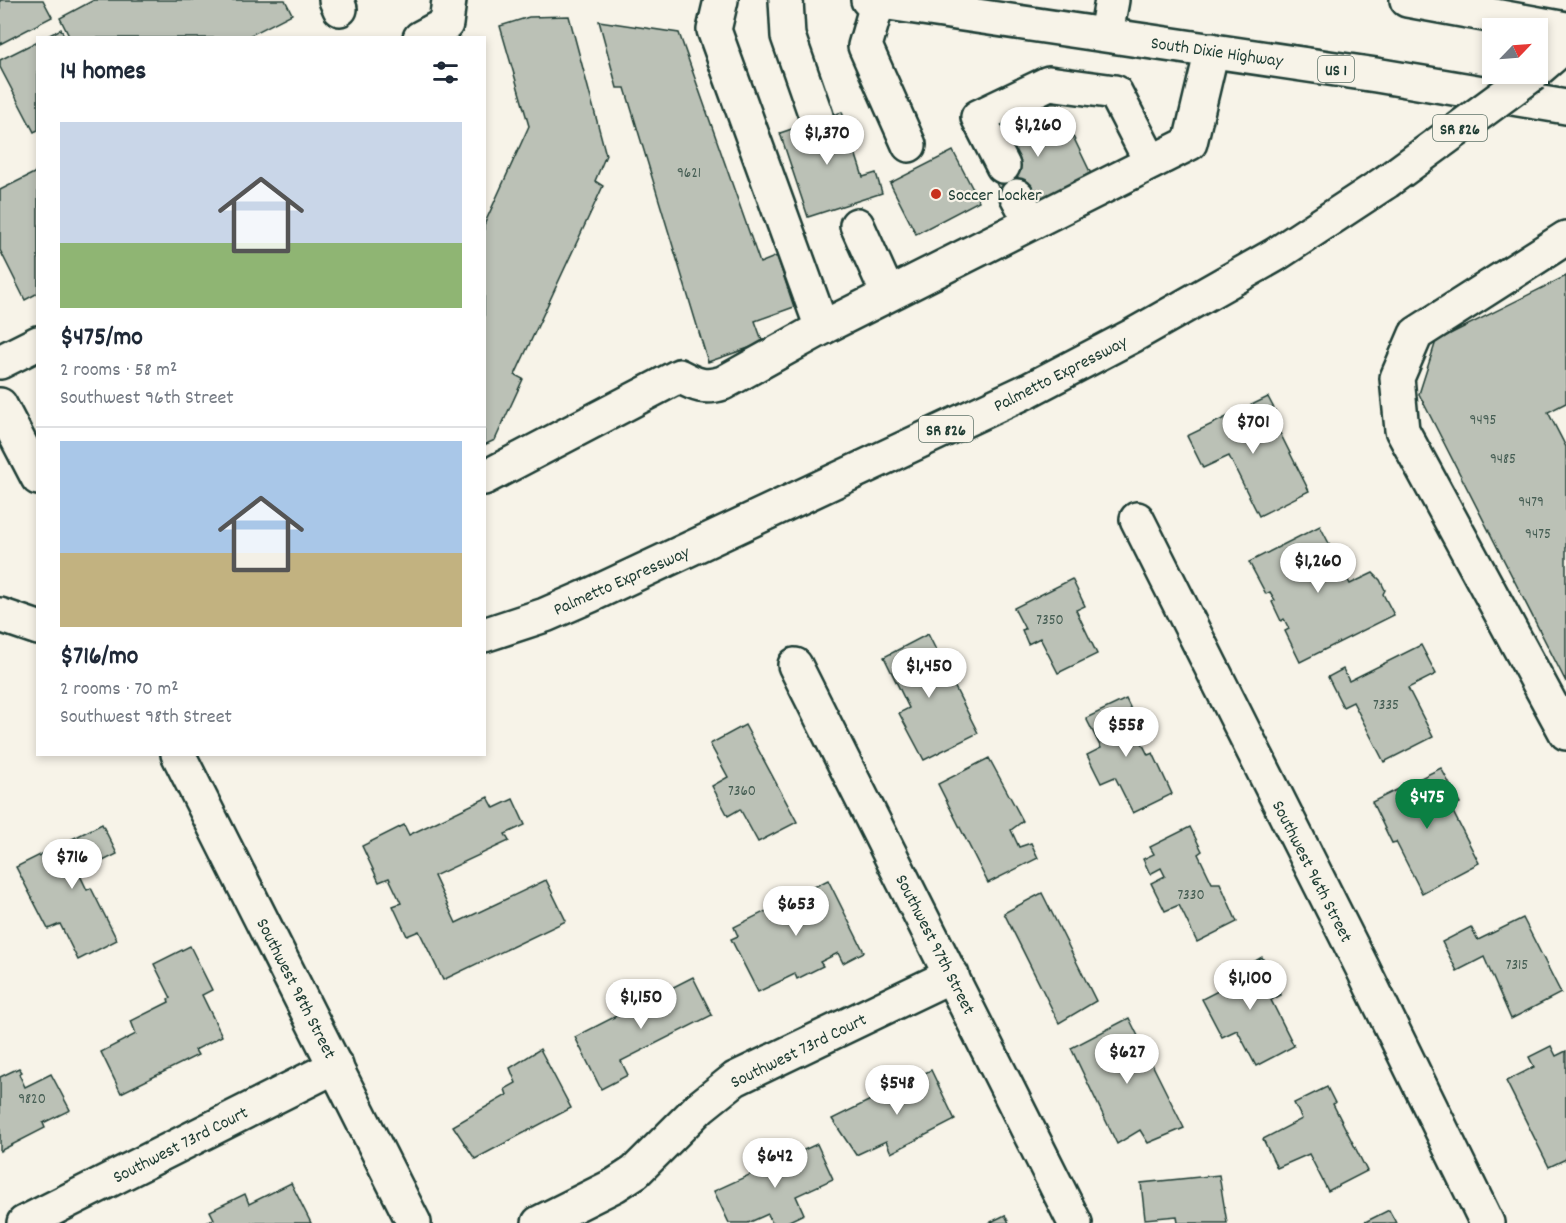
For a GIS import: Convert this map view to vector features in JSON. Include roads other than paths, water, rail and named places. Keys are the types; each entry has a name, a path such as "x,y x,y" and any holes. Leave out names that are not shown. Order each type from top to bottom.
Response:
{"main road":[{"path":"721,0 714,30 822,328"},
{"path":"786,0 788,36 816,116"},
{"path":"1106,34 1112,0"},
{"path":"873,1 865,46 909,145"},
{"name":"South Dixie Highway","path":"873,1 1212,50 1566,107"},
{"path":"1418,1 1566,29"},
{"path":"1548,60 1566,45"},
{"path":"486,477 679,376 699,387 710,388 723,383 888,294 1024,209 1151,162 1190,143 1212,50"},
{"path":"1002,166 978,117 1049,83 1115,92 1151,162"},
{"name":"Palmetto Expressway","path":"486,634 545,615 591,595 1029,390 1230,282 1275,255 1386,182 1519,84"},
{"path":"857,225 888,294"},
{"path":"1566,238 1416,334 1396,378 1402,430 1566,734"},
{"path":"0,362 36,344"},
{"path":"0,405 36,474"},
{"name":"Southwest 96th Street","path":"1137,519 1363,969 1487,1223"},
{"path":"0,615 36,627"},
{"name":"Southwest 97th Street","path":"795,665 1076,1223"},
{"name":"Southwest 98th Street","path":"179,756 414,1223"},
{"name":"Southwest 73rd Court","path":"539,1223 636,1172 700,1107 735,1079 952,975"},
{"name":"Southwest 73rd Court","path":"24,1223 336,1066"}],"place":[{"name":"Soccer Locker","path":"936,194"}]}
